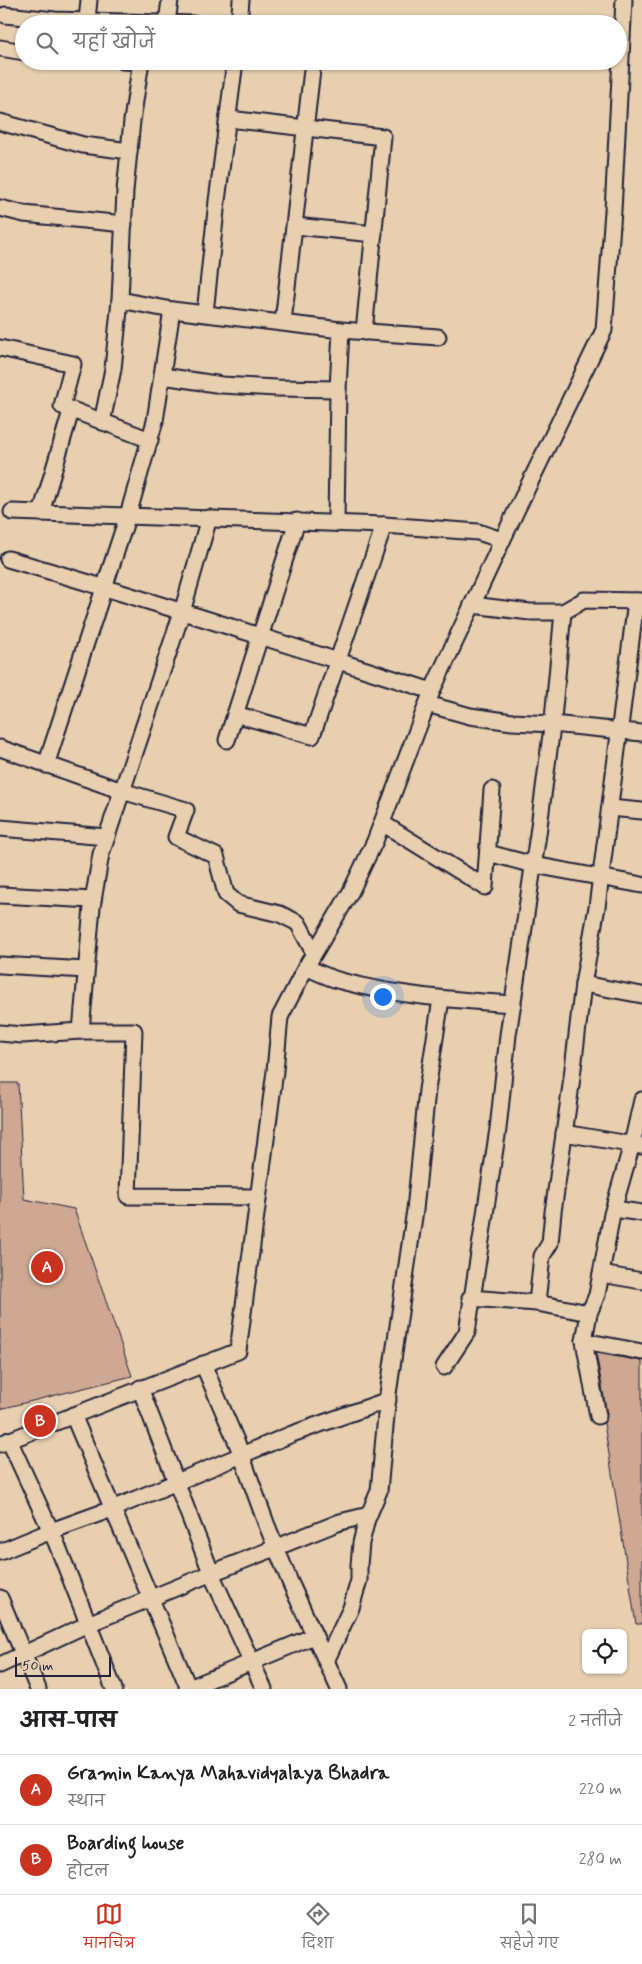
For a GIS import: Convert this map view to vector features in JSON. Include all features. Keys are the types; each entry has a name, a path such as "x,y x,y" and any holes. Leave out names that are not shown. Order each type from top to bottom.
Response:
{"street":[{"path":"88,15 89,0"},
{"path":"168,15 170,0"},
{"path":"240,15 241,0"},
{"path":"623,15 624,0"},
{"path":"5,15 15,16"},
{"path":"0,48 15,50"},
{"path":"102,422 113,369 120,300 129,151 140,70"},
{"path":"205,313 234,70"},
{"path":"283,322 307,128 312,70"},
{"path":"114,1689 51,1531 5,1442 238,1351 280,1016 306,967 350,893 375,841 430,697 502,540 604,330 614,211 621,70"},
{"path":"229,119 383,137 364,332"},
{"path":"0,122 83,145 129,151"},
{"path":"0,208 24,214 124,224"},
{"path":"295,226 374,234"},
{"path":"120,300 172,310 341,330 438,337"},
{"path":"46,765 105,587 150,440 163,376 172,310"},
{"path":"336,523 341,330"},
{"path":"0,348 73,364 62,406 150,440"},
{"path":"163,376 222,385 338,389"},
{"path":"41,513 71,411"},
{"path":"12,512 384,525 478,532 502,540"},
{"path":"81,1031 93,900 101,854 182,612 209,518"},
{"path":"227,740 297,521"},
{"path":"235,714 312,736 384,525"},
{"path":"8,559 105,587 137,599 338,661 430,697 470,716 512,722 642,733"},
{"path":"472,605 530,612 563,612 584,600 639,601 601,876 583,984 550,1243 542,1256 537,1303"},
{"path":"444,1366 467,1332 470,1298 498,1129 513,1004 534,865 552,724 563,612"},
{"path":"0,748 122,791 186,810 176,837 216,856 226,894 238,904 280,914 298,923 314,953"},
{"path":"382,823 485,887 492,790"},
{"path":"610,808 642,811"},
{"path":"0,828 107,837"},
{"path":"488,853 534,865 642,885"},
{"path":"0,895 93,900"},
{"path":"0,965 86,970"},
{"path":"306,967 340,981 441,999 513,1004"},
{"path":"583,984 642,995"},
{"path":"326,1661 351,1608 359,1580 361,1543 368,1515 379,1491 388,1400 413,1220 427,1090 441,999"},
{"path":"0,1033 22,1035 81,1031 134,1031 128,1196 258,1197"},
{"path":"598,1416 584,1341 589,1313 597,1295 614,1209 637,1145 642,1100"},
{"path":"564,1133 637,1145"},
{"path":"614,1209 642,1213"},
{"path":"601,1274 642,1281"},
{"path":"470,1298 537,1303 589,1313"},
{"path":"584,1341 642,1352"},
{"path":"203,1364 241,1455 276,1548 338,1689"},
{"path":"140,1388 212,1573 264,1689"},
{"path":"0,1552 112,1509 292,1434 388,1400"},
{"path":"73,1415 188,1689 314,1636"},
{"path":"0,1664 88,1624 212,1573 340,1522 368,1515"},
{"path":"0,1598 38,1689"}],"building":[{"path":"0,1083 18,1083 24,1199 74,1209 132,1376 0,1409"},
{"path":"596,1353 642,1361 642,1624 636,1624 604,1423 607,1414"}],"place":[{"name":"Gramin Kanya Mahavidyalaya Bhadra","path":"47,1267"},
{"name":"Boarding house","path":"40,1421"}]}
